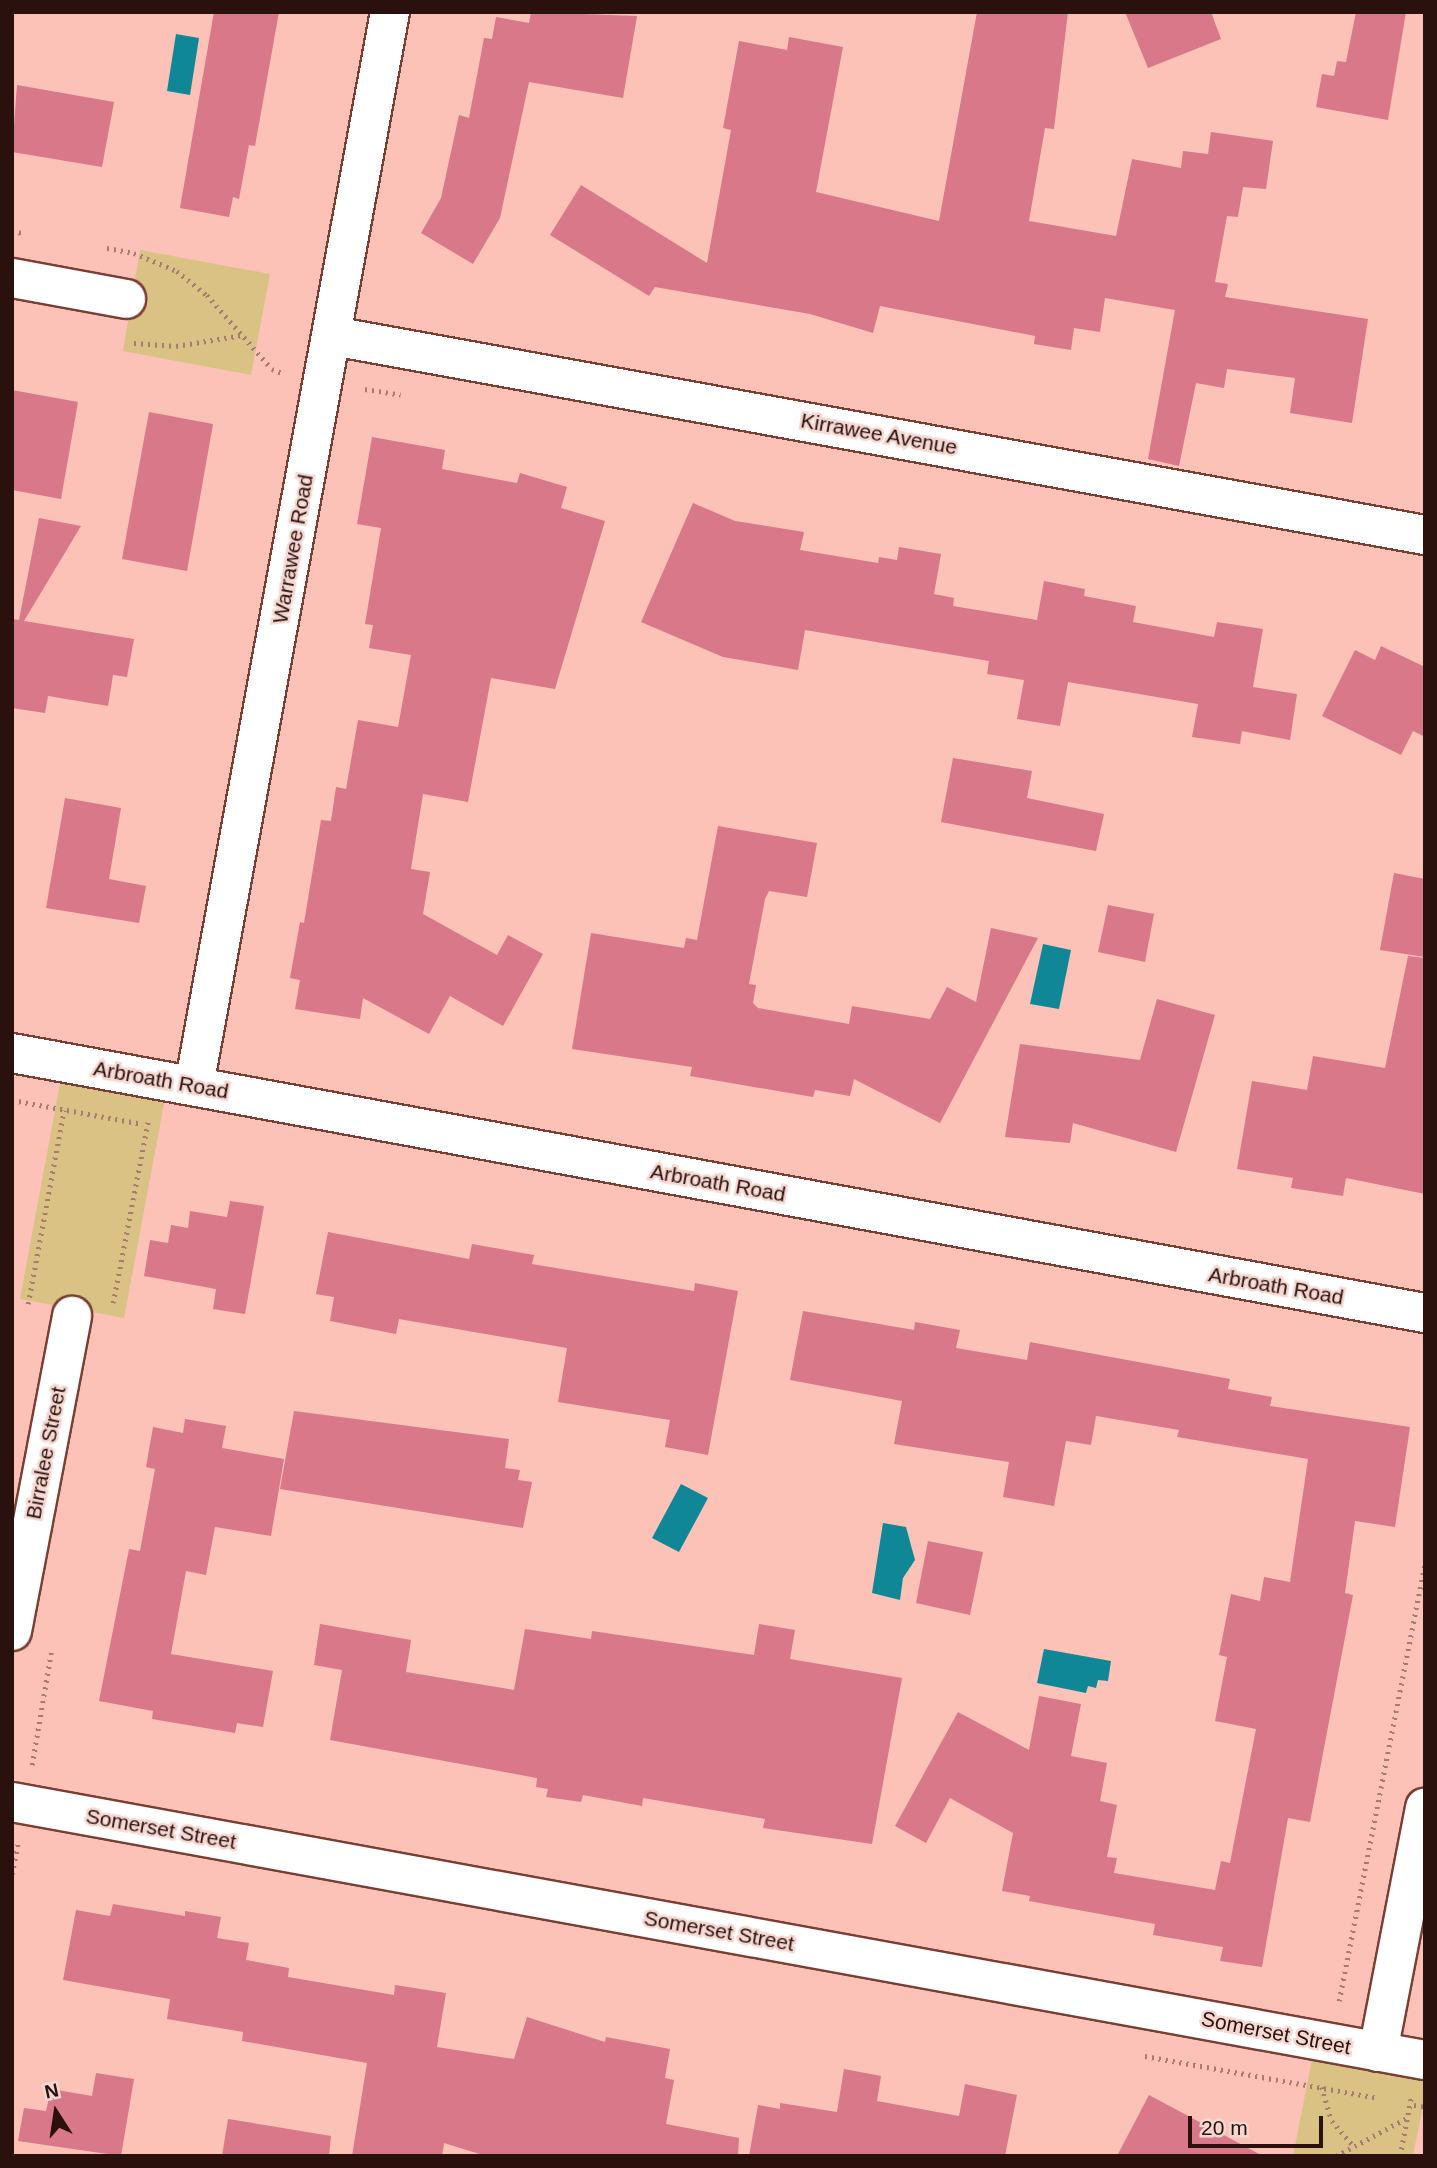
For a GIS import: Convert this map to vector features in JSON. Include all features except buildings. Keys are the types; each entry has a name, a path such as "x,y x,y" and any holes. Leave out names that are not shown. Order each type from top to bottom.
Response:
{"street":[{"name":"Warrawee Road","path":"194,1086 390,12"},
{"path":"12,278 126,299"},
{"name":"Kirrawee Avenue","path":"333,336 1425,535"},
{"name":"Arbroath Road","path":"12,1053 1425,1313"},
{"name":"Birralee Street","path":"12,1631 72,1316"},
{"name":"Somerset Street","path":"12,1802 1378,2052 1418,2077"},
{"path":"1378,2052 1425,1807"}],"path":[{"path":"27,1311 64,1110"},
{"path":"1337,2008 1425,1562"},
{"path":"12,1874 19,1839"},
{"path":"1400,2156 1418,2077"},
{"path":"1324,2078 1326,2109 1354,2146"},
{"path":"1336,2156 1407,2118"}],"shaded area":[{"path":"140,250 270,274 251,375 123,351"},
{"path":"64,1062 168,1082 124,1318 20,1299"},
{"path":"1316,2039 1425,2060 1425,2095 1413,2156 1293,2156"}],"water":[{"path":"176,34 199,38 190,95 167,91"},
{"path":"1043,944 1071,950 1059,1009 1030,1004"},
{"path":"681,1484 708,1498 679,1552 652,1538"},
{"path":"883,1523 906,1527 915,1560 903,1578 900,1600 872,1593"},
{"path":"1044,1649 1111,1661 1108,1681 1098,1680 1096,1688 1088,1686 1086,1693 1037,1683"}]}
